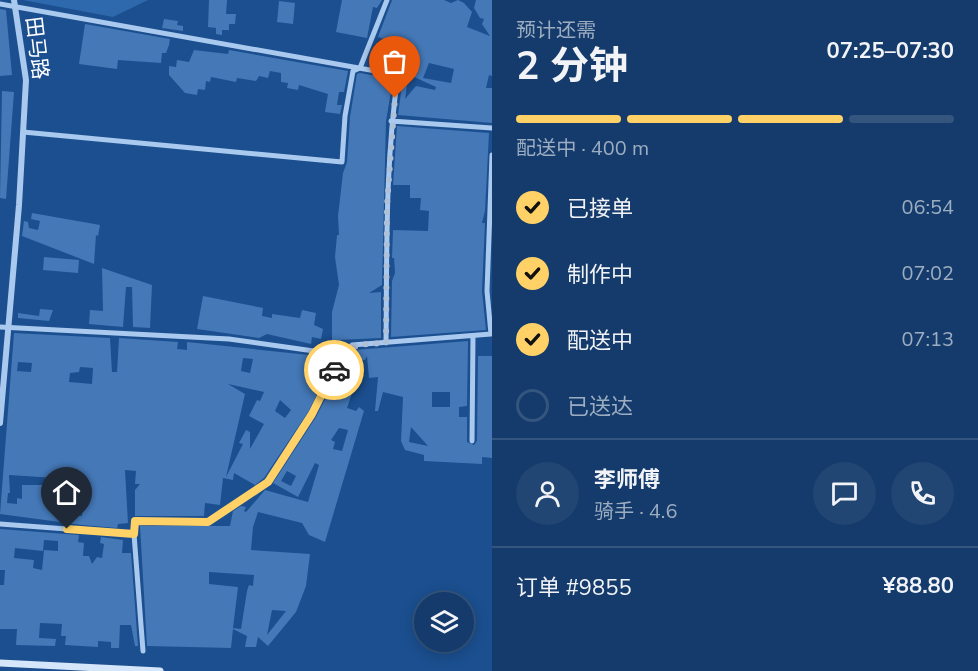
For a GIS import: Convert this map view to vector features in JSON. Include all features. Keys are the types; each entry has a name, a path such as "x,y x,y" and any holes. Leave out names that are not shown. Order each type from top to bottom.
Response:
{"main road":[{"path":"0,663 160,671"}],"street":[{"path":"23,132 342,162 345,116 353,71 360,68 387,0"},
{"path":"0,4 15,4 398,75 392,121 386,343"},
{"name":"田马路","path":"0,423 26,80 15,4"},
{"path":"392,121 492,128"},
{"path":"143,651 135,521 208,522 268,482 312,414 342,354 352,345 491,334 487,291 492,155"},
{"path":"0,327 229,339 342,354"},
{"path":"472,336 472,441"},
{"path":"0,524 134,534"}],"shaded area":[{"path":"23,0 148,0 113,17"}],"building":[{"path":"209,0 227,0 226,14 236,14 235,24 229,24 229,30 222,30 222,35 216,34 216,28 208,27"},
{"path":"342,0 382,0 377,8 373,7 367,38 336,32"},
{"path":"392,0 444,0 451,3 458,0 472,12 467,27 490,36 482,24 484,19 480,18 474,8 476,0 492,0 492,76 489,75 486,88 492,88 492,123 398,115 402,84 407,85 405,99 416,86 435,90 436,87 399,70 384,67 394,43 378,37","holes":["429,63 454,69 451,83 423,78"]},
{"path":"279,1 295,3 293,24 277,22"},
{"path":"0,9 6,10 12,75 0,76"},
{"path":"164,19 178,21 177,25 183,26 183,31 162,28"},
{"path":"85,24 170,39 169,45 166,53 162,53 161,63 118,60 117,69 79,64"},
{"path":"194,50 228,54 229,50 348,71 344,92 339,92 337,105 342,105 340,114 325,112 328,94 299,85 298,90 287,88 288,83 281,82 281,73 270,71 268,78 259,76 256,81 237,78 236,82 211,77 210,82 206,81 205,90 198,89 197,95 185,93 169,75 169,66 176,67 177,60 189,62"},
{"path":"357,74 393,79 386,121 382,285 369,293 381,292 381,338 337,340 336,346 332,345 332,312 339,285 335,257 337,235 339,235 338,216 343,173 347,162 350,117"},
{"path":"2,91 14,92 6,199 0,198"},
{"path":"397,126 489,133 485,211 482,223 485,223 482,291 486,330 391,337 392,281 395,273 394,258 392,258 393,230 428,231 429,211 420,210 421,198 410,198 410,185 393,185"},
{"path":"32,213 100,225 98,236 96,235 94,264 22,236 24,221 28,222 29,228 38,230 40,221 31,219"},
{"path":"44,257 79,260 78,273 43,270"},
{"path":"102,268 152,285 150,328 133,327 132,287 126,287 123,327 89,324 90,310 103,311"},
{"path":"203,296 263,308 262,316 272,318 272,314 300,318 302,310 316,313 314,325 323,329 321,339 312,337 311,344 267,334 259,338 197,329"},
{"path":"40,309 53,310 49,321 18,318 18,313 39,316"},
{"path":"14,333 110,338 112,372 117,372 119,338 178,342 177,349 187,350 187,342 309,355 307,363 315,367 320,357 335,359 308,412 264,478 255,485 234,473 233,480 223,478 220,505 205,503 204,516 135,516 135,490 140,484 135,484 136,471 125,470 128,523 118,524 117,528 0,514","holes":["243,358 253,359 250,373 241,371","18,362 32,363 31,372 17,371","80,367 93,368 92,384 69,382 70,373 79,372","228,384 264,392 249,416 264,424 250,449 250,432 246,430 239,443 243,444 226,477 245,394","280,400 291,410 285,418 275,411","9,475 55,478 55,485 22,485 22,499 17,498 17,504 7,503 8,493 10,493","83,501 82,516 69,514 70,505 77,505"]},
{"path":"468,341 467,406 459,407 459,417 467,417 467,442 474,445 477,441 478,356 492,356 492,458 482,457 482,464 424,461 424,455 405,450 401,441 403,397 383,392 378,411 375,411 378,377 369,378 367,356 365,360 352,361 354,350","holes":["432,392 450,392 450,407 432,407","411,427 428,446 409,442"]},
{"path":"345,361 352,364 352,362 360,368 358,387 353,390 347,408 356,411 359,407 364,411 325,542 309,535 302,523 258,512 253,527 251,550 310,554 306,586 296,612 268,646 258,637 256,647 245,647 247,636 233,629 231,648 147,646 140,526 230,526 233,511 241,506 246,507 244,511 246,512 265,490 308,502 319,465 315,463 298,497 273,483 316,417","holes":["339,428 348,430 342,451 333,449 335,442 331,440","287,471 296,476 291,486 281,481","209,572 254,575 253,586 249,585 247,591 241,629 233,628 238,587 209,584","272,610 286,611 267,635"]},
{"path":"0,529 79,535 78,542 84,543 83,556 89,556 92,564 97,557 102,558 104,544 100,543 101,537 123,540 122,553 131,553 138,646 135,646 131,625 120,625 119,648 111,648 111,642 98,641 98,647 65,645 66,636 61,636 62,624 40,623 39,638 56,639 55,646 16,645 17,629 0,629 0,585 4,585 5,570 0,570","holes":["44,540 58,541 58,551 44,550 42,570 33,568 34,560 14,558 15,548 43,551"]}],"way so far":[{"path":"334,370 342,354 352,345 386,343 387,205 395,98"}],"route":[{"path":"67,529 134,534 135,521 208,522 230,509 268,482 312,414 334,370"}]}
